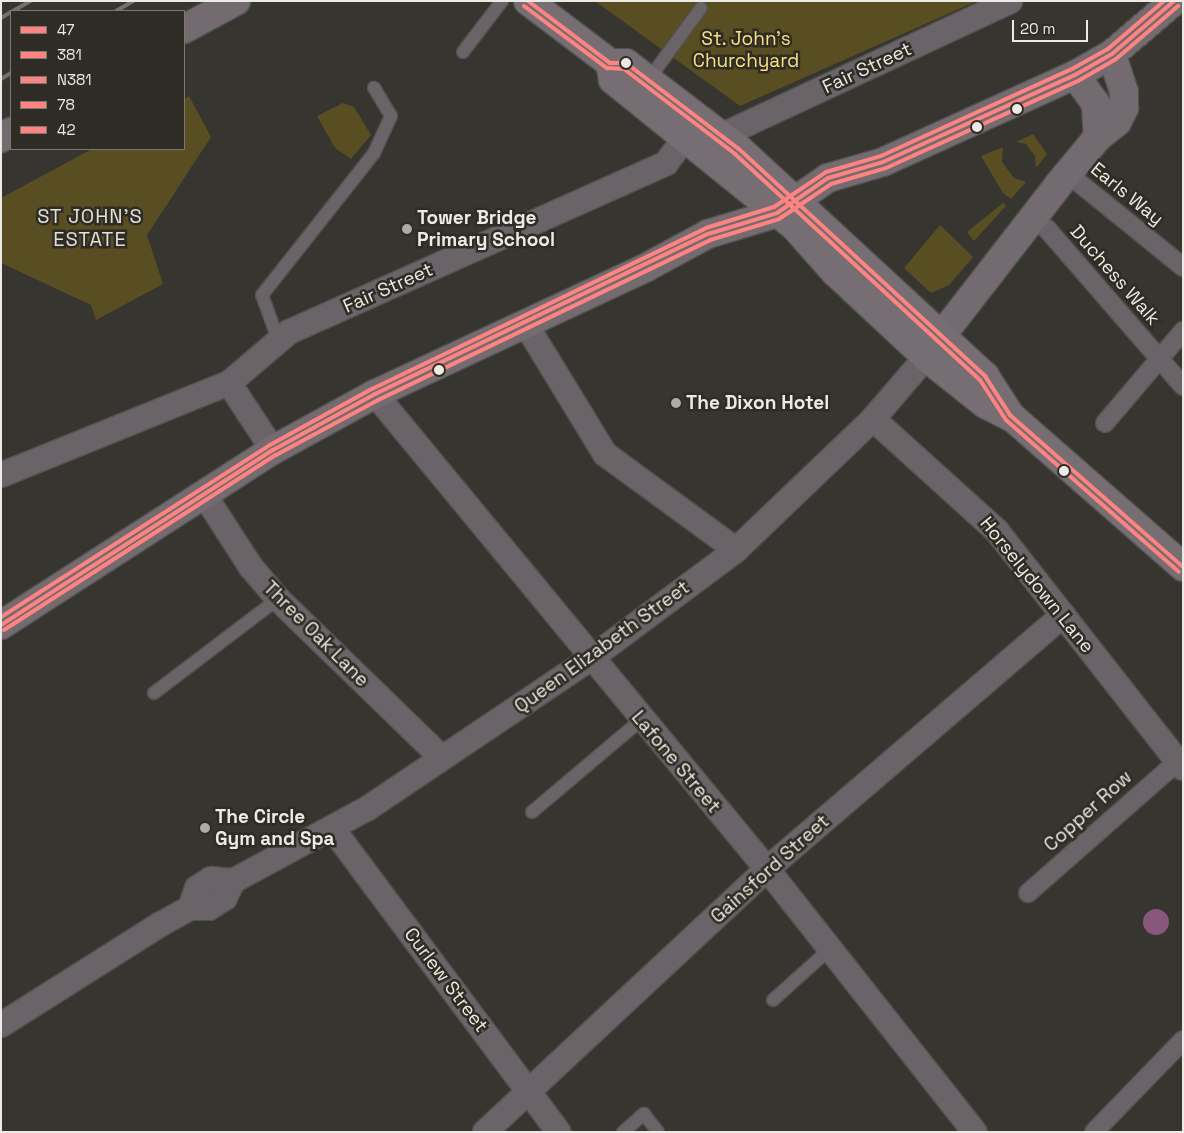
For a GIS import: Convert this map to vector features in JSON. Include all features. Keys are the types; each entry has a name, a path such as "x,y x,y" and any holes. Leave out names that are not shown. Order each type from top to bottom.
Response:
{"highway":[{"path":"528,1 610,63 626,63 723,135 926,357 985,404 1010,415"},
{"path":"610,63 613,80 686,137 832,240 942,335 985,376 1010,415 1183,567"}],"main road":[{"path":"185,28 236,1"},
{"path":"1,625 274,450 375,394 708,234 786,206 828,178 883,162 1075,75 1112,54 1174,1"},
{"path":"942,335 1067,174 1098,137 1117,122 1124,108 1123,80 1112,54"},
{"path":"1075,75 1096,104 1098,137"}],"street":[{"name":"Fair Street","path":"723,135 1010,1"},
{"name":"Fair Street","path":"1,475 230,383 278,338 666,163 686,137"},
{"name":"Earls Way","path":"1067,174 1183,267"},
{"name":"Duchess Walk","path":"1032,218 1047,229 1183,386"},
{"path":"526,323 605,454 736,550"},
{"path":"1105,423 1183,331"},
{"name":"Queen Elizabeth Street","path":"1,1025 81,971 190,908 197,888 211,879 233,881 332,828 442,758 590,659 736,550 873,419 926,357"},
{"path":"230,383 274,450"},
{"name":"Lafone Street","path":"375,394 590,659 767,869 975,1132"},
{"name":"Horselydown Lane","path":"873,419 997,531 1180,765"},
{"name":"Three Oak Lane","path":"205,496 251,567 278,599 442,758"},
{"name":"Gainsford Street","path":"485,1132 530,1093 767,869 1063,615"},
{"name":"Copper Row","path":"1028,893 1180,765"},
{"name":"Curlew Street","path":"332,828 559,1132"},
{"path":"1094,1132 1183,1040"}],"lane":[{"path":"463,52 502,1"},
{"path":"649,79 701,8"},
{"path":"278,338 262,295 374,153 391,116 374,88"},
{"path":"154,693 278,599"},
{"path":"532,812 641,720"},
{"path":"773,1000 831,948"},
{"path":"623,1132 644,1114 658,1132"}],"green space":[{"name":"St. John's Churchyard","path":"595,1 977,1 740,106"},
{"path":"189,96 211,137 147,235 163,284 96,320 91,305 1,263 1,198 90,150 185,150 185,98"},
{"path":"343,103 354,107 371,135 351,159 335,148 317,116"},
{"path":"1033,134 1047,154 1036,168 1035,156 1026,144 1016,142"},
{"path":"1003,147 1002,162 1014,178 1026,182 1011,199 1003,193 981,156"},
{"path":"1003,203 1006,206 974,241 967,232"},
{"path":"940,225 973,257 949,285 931,293 904,268"}],"shaded area":[{"path":"1156,909 1165,913 1169,922 1165,931 1156,935 1147,931 1143,922 1147,913"}],"railway":[{"path":"15,10 30,1"},
{"path":"118,10 133,1"},
{"path":"1,18 10,13"},
{"path":"1,79 10,74"}],"transit line":[{"name":"78","path":"528,1 610,63 626,63 739,149 985,376 1010,415 1183,567"},
{"name":"N381","path":"1,617 270,445 372,389 706,228 774,207 826,172 881,156 1072,69 1108,49 1164,1"},
{"name":"47","path":"1,625 273,450 375,394 708,234 777,213 828,178 883,162 1075,75 1112,54 1174,1"},
{"name":"42","path":"524,6 607,68 624,69 735,154 980,380 1006,420 1179,572"},
{"name":"381","path":"4,630 276,455 378,400 710,240 779,219 831,184 886,168 1078,81 1116,59 1178,6"}],"place":[{"name":"Tower Bridge Primary School","path":"407,229"},
{"name":"The Dixon Hotel","path":"676,403"},
{"name":"The Circle Gym and Spa","path":"205,828"}],"district":[{"name":"ST JOHN'S ESTATE","path":"90,228"}]}
